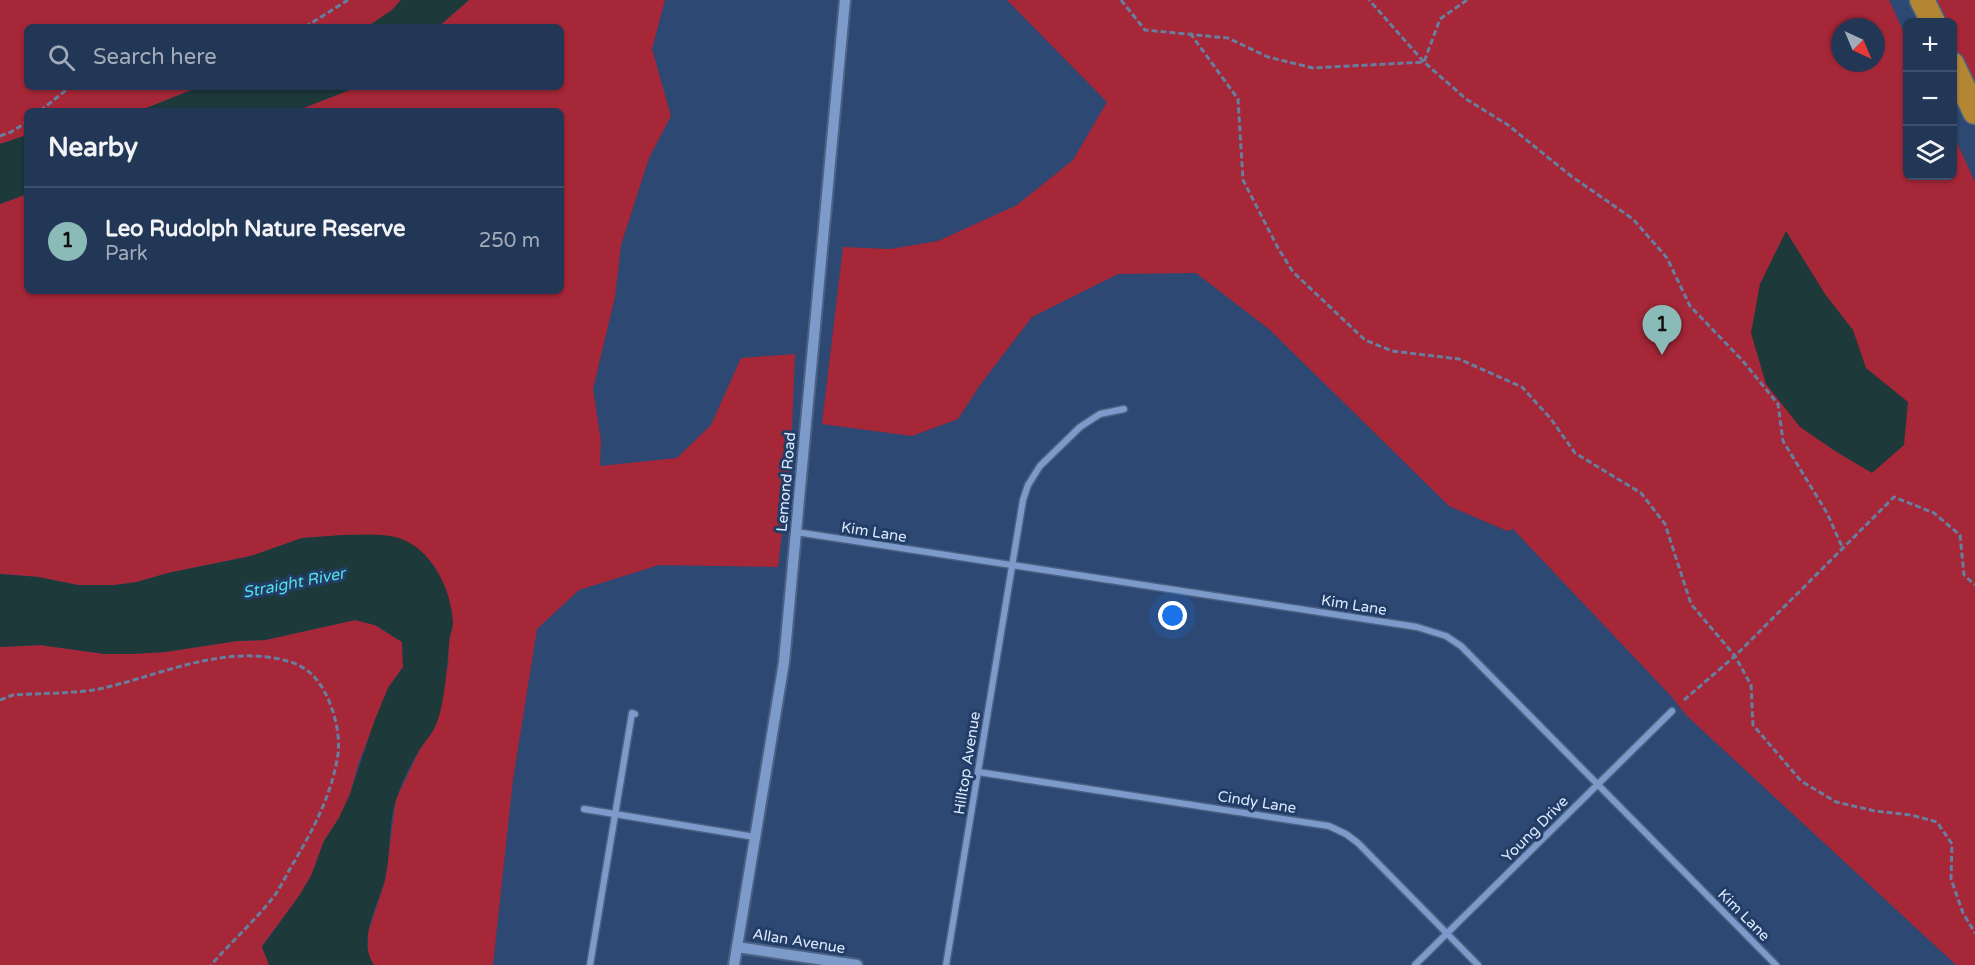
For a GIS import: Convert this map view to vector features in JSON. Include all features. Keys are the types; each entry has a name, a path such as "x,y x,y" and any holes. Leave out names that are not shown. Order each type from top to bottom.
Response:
{"highway":[{"path":"1922,0 1931,18"},
{"path":"1957,72 1975,112"}],"street":[{"name":"Lemond Road","path":"734,965 784,662 845,0"},
{"name":"Hilltop Avenue","path":"946,965 1023,500 1028,485 1040,466 1080,427 1100,414 1124,409"},
{"name":"Kim Lane","path":"796,532 1429,629 1446,636 1461,646 1776,965"},
{"name":"Young Drive","path":"1415,965 1672,711"},
{"path":"590,965 632,713 635,714"},
{"name":"Cindy Lane","path":"978,772 1329,826 1358,843 1478,965"},
{"path":"584,809 755,837"},
{"name":"Allan Avenue","path":"737,947 857,965"}],"path":[{"path":"310,24 348,0"},
{"path":"1121,0 1145,30 1228,38 1268,57 1313,68 1424,62"},
{"path":"1369,0 1424,62 1466,99 1508,125 1571,176 1633,219 1667,258 1690,306 1742,360 1778,404 1783,441 1821,503 1843,549"},
{"path":"1424,62 1440,19 1467,0"},
{"path":"1191,33 1238,99 1243,180 1293,272 1365,340 1392,351 1459,359 1522,387 1551,419 1575,453 1641,493 1665,524 1691,604 1735,656 1751,686 1753,725 1801,781 1836,802 1875,811 1911,815 1936,822 1952,844 1951,879 1963,912 1975,933"},
{"path":"44,108 66,90"},
{"path":"0,136 24,124"},
{"path":"1684,700 1735,656 1894,497 1934,513 1960,535 1964,575 1975,585"},
{"path":"0,700 12,695 97,689 190,664 231,657 266,657 292,661 310,670 324,689 336,719 338,753 327,796 306,842 276,893 211,965"}],"shaded area":[{"path":"0,0 401,0 392,10 371,24 24,24 24,90 192,90 146,108 24,108 24,136 0,144"},
{"path":"469,0 665,0 652,49 671,116 649,158 621,245 615,297 593,389 601,441 600,466 677,458 711,425 741,358 795,354 791,455 778,567 659,565 579,590 537,629 513,780 493,965 374,965 368,956 368,933 385,881 396,799 419,751 448,665 453,624 382,535 302,538 251,556 115,585 78,585 38,577 0,574 0,204 24,195 24,294 564,294 564,108 304,108 349,90 564,90 564,24 441,24"},
{"path":"1007,0 1889,0 1903,30 1903,180 1957,180 1957,143 1975,182 1975,965 1956,965 1687,716 1670,695 1513,529 1507,531 1449,506 1270,330 1196,273 1118,274 1032,317 980,385 958,419 912,436 822,424 843,247 890,249 938,241 1017,205 1073,160 1107,102"},
{"path":"1921,0 1975,0 1975,111 1957,73 1957,18 1930,18"},
{"path":"355,620 375,625 402,642 403,667 388,688 359,762 350,794 339,818 324,841 311,876 262,946 269,965 0,965 0,647 40,645 105,654 165,652 237,641 265,640"}],"water":[{"path":"401,0 469,0 441,24 371,24 392,10"},
{"path":"192,90 349,90 304,108 146,108"},
{"path":"24,136 24,195 0,204 0,144"},
{"path":"1786,231 1825,294 1853,330 1866,368 1908,402 1904,445 1872,473 1800,427 1766,384 1751,333 1760,284"},
{"name":"Straight River","path":"379,535 399,538 411,543 421,551 438,572 448,596 453,622 444,696 436,725 409,768 394,807 384,883 368,935 369,955 374,965 269,965 262,947 311,876 324,841 339,818 350,794 388,688 403,667 402,642 375,625 355,620 265,640 237,641 165,652 105,654 40,645 0,647 0,574 38,577 78,585 115,585 251,556 302,538"}],"place":[{"name":"Leo Rudolph Nature Reserve","path":"1662,355"}]}
